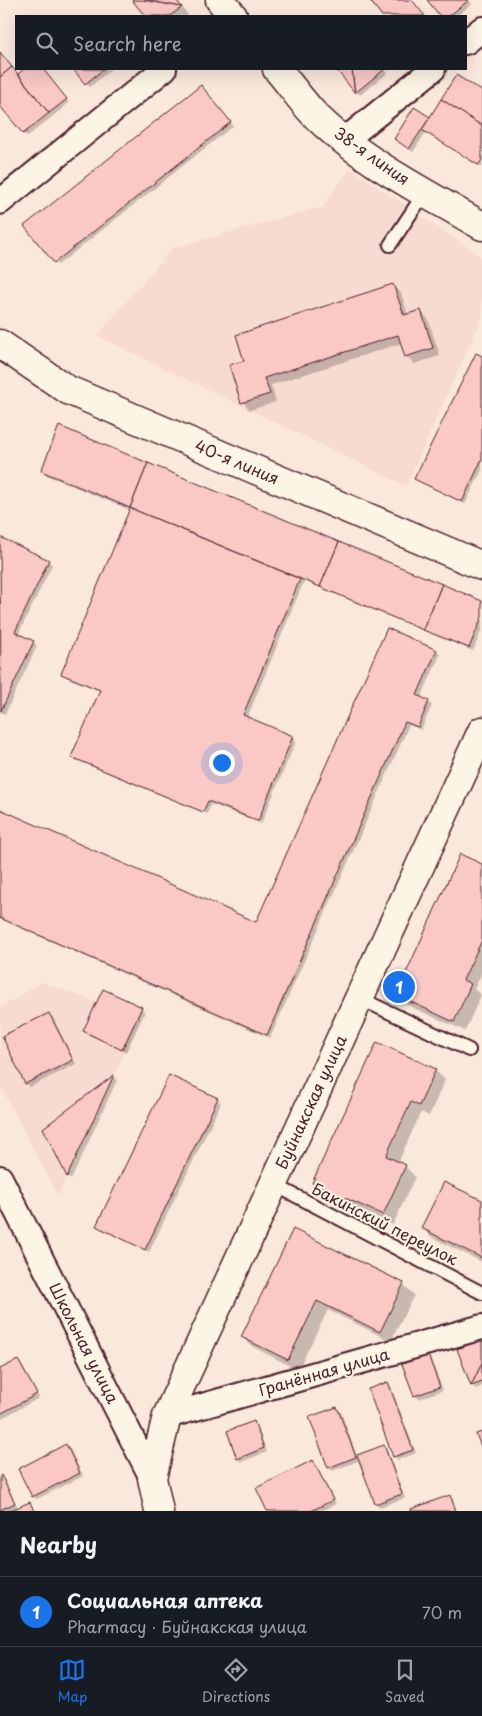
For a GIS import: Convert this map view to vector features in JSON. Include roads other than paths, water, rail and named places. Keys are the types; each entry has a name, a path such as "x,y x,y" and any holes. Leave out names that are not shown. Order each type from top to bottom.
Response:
{"street":[{"path":"467,41 482,29"},
{"path":"0,202 163,70"},
{"name":"38-я линия","path":"278,70 314,114 345,140 384,168 482,226"},
{"path":"345,140 432,70"},
{"name":"40-я линия","path":"0,344 68,390 482,566"},
{"name":"Буйнакская улица","path":"152,1478 166,1416 482,731"},
{"name":"Школьная улица","path":"0,1178 7,1209 152,1478 159,1511"},
{"name":"Гранённая улица","path":"166,1416 482,1327"}],"lane":[{"path":"390,245 425,192"},
{"path":"359,998 468,1050"},
{"name":"Бакинский переулок","path":"273,1184 482,1293"}],"place":[{"name":"Социальная аптека","path":"399,987"}]}
